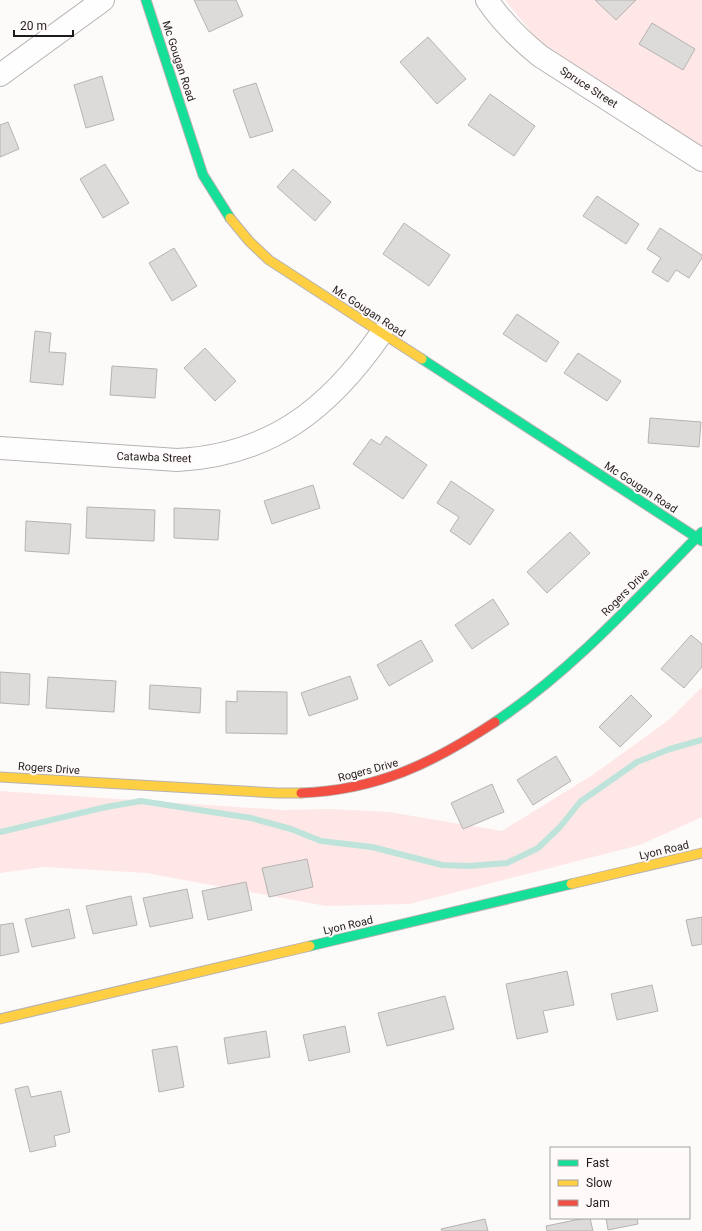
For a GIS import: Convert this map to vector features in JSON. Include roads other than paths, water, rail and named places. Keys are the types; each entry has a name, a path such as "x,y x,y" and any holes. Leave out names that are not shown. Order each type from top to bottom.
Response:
{"street":[{"path":"0,74 103,0"},
{"name":"Mc Gougan Road","path":"146,0 203,175 231,222 248,242 268,260 381,334 700,536"},
{"name":"Spruce Street","path":"487,0 500,19 518,39 540,56 702,160"},
{"name":"Catawba Street","path":"0,448 177,460 204,458 230,453 256,444 280,432 303,417 334,392 362,362 381,334"},
{"name":"Rogers Drive","path":"0,776 277,793 318,793 345,790 384,780 434,759 492,724 536,692 578,657 700,536"},
{"name":"Lyon Road","path":"0,1019 702,853"}],"waterway":[{"path":"0,832 106,807 141,801 251,818 291,829 321,841 372,847 442,865 469,866 507,863 538,848 560,827 580,802 637,762 670,749 702,740"}]}
